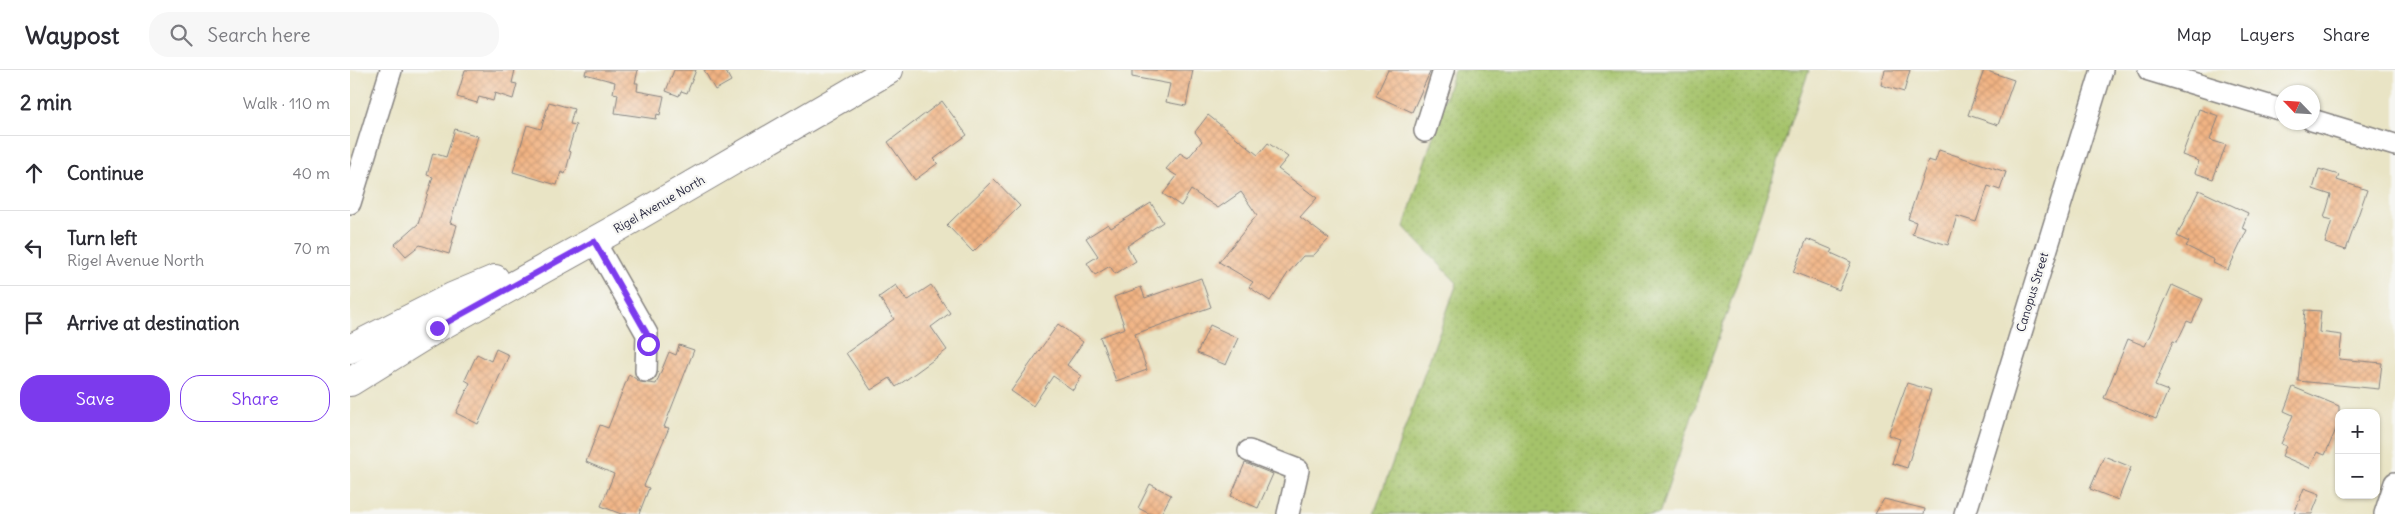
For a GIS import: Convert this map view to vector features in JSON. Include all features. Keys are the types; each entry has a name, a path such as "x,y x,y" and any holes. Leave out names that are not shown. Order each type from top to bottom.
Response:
{"main road":[{"name":"Rigel Avenue North","path":"350,349 598,227 861,70"},
{"name":"Rigel Avenue North","path":"353,372 594,241 889,70"}],"street":[{"path":"350,203 391,70"},
{"path":"1425,130 1444,70"},
{"name":"Canopus Street","path":"1965,514 2102,70"},
{"path":"2149,70 2275,108"},
{"path":"2320,122 2395,144"},
{"path":"594,241 647,334 646,371"},
{"path":"1249,451 1298,470 1288,514"},
{"path":"2385,514 2395,484"}],"green space":[{"path":"1454,70 1809,70 1659,514 1374,514 1457,283 1404,227"}],"building":[{"path":"465,70 515,70 512,83 517,84 513,99 495,93 493,101 479,97 477,103 457,97"},
{"path":"586,70 638,70 635,83 638,83 637,91 664,96 660,115 657,114 656,119 615,113 618,94 613,93 615,82 585,74"},
{"path":"674,70 696,70 687,93 681,91 679,96 666,91"},
{"path":"704,70 725,70 731,81 715,90"},
{"path":"1132,70 1193,70 1186,106 1166,102 1170,84 1132,77"},
{"path":"1388,70 1431,70 1412,112 1376,96"},
{"path":"1885,70 1910,70 1904,92 1881,85"},
{"path":"1984,70 2014,80 1998,125 1968,115"},
{"path":"942,101 967,135 934,159 938,163 915,180 888,142"},
{"path":"549,102 574,109 570,124 576,125 568,151 571,152 565,174 561,172 557,185 513,172 527,125 541,129"},
{"path":"2199,109 2219,116 2210,140 2226,145 2213,179 2195,173 2199,161 2182,155"},
{"path":"1208,115 1258,155 1268,143 1288,157 1278,169 1317,198 1300,217 1329,239 1313,256 1303,256 1288,273 1270,301 1249,287 1253,282 1219,262 1257,215 1241,192 1218,208 1191,190 1181,206 1163,194 1177,176 1166,169 1180,153 1188,158 1202,141 1195,132"},
{"path":"455,129 478,136 450,223 457,225 449,254 420,245 406,256 395,244 418,224 433,177 427,175 433,153 446,157"},
{"path":"1939,150 2006,172 2000,190 1988,186 1976,222 1957,216 1948,245 1912,234 1916,222 1908,219 1928,160 1935,162"},
{"path":"2319,169 2339,175 2337,180 2367,190 2346,250 2325,243 2332,220 2324,218 2331,195 2313,189"},
{"path":"994,179 1020,206 973,252 947,225"},
{"path":"2199,190 2248,213 2242,228 2247,230 2228,270 2213,263 2214,260 2186,246 2189,242 2177,236"},
{"path":"1151,203 1163,222 1127,246 1136,261 1115,274 1110,266 1095,275 1087,263 1098,256 1086,238 1108,224 1111,228"},
{"path":"1807,239 1833,250 1831,253 1851,262 1839,290 1793,272"},
{"path":"1201,278 1211,307 1135,334 1147,370 1116,381 1100,337 1125,328 1114,297 1141,287 1145,298"},
{"path":"896,285 907,301 931,285 950,313 931,327 947,350 896,387 890,378 871,390 846,353 894,319 879,297"},
{"path":"2172,285 2203,299 2192,323 2187,321 2177,342 2173,341 2155,386 2168,391 2156,419 2104,398 2128,339 2145,346"},
{"path":"2305,310 2321,311 2319,332 2342,335 2339,359 2382,363 2379,389 2298,381"},
{"path":"1058,324 1083,342 1067,365 1082,376 1073,390 1053,376 1033,406 1011,391"},
{"path":"1210,325 1238,338 1226,365 1197,353"},
{"path":"679,345 694,350 664,427 669,428 644,486 649,488 639,514 621,514 601,506 614,474 586,462 600,425 608,428 629,374 640,382 656,384 669,352 676,355"},
{"path":"496,349 509,355 478,424 456,413 470,383 465,380 477,354 491,361"},
{"path":"1907,383 1931,390 1907,468 1892,463 1900,439 1888,435"},
{"path":"2293,387 2339,406 2339,409 2335,409 2335,431 2325,455 2317,452 2310,468 2282,456 2286,446 2281,444 2293,415 2284,411"},
{"path":"2104,456 2131,467 2118,500 2090,489"},
{"path":"1245,463 1273,474 1258,508 1231,496"},
{"path":"1150,484 1171,495 1161,514 1150,514 1138,508"},
{"path":"2304,488 2320,494 2312,514 2294,514"},
{"path":"1884,499 1925,509 1924,514 1875,514"}],"route":[{"path":"437,328 594,241 647,334 648,344"}]}
